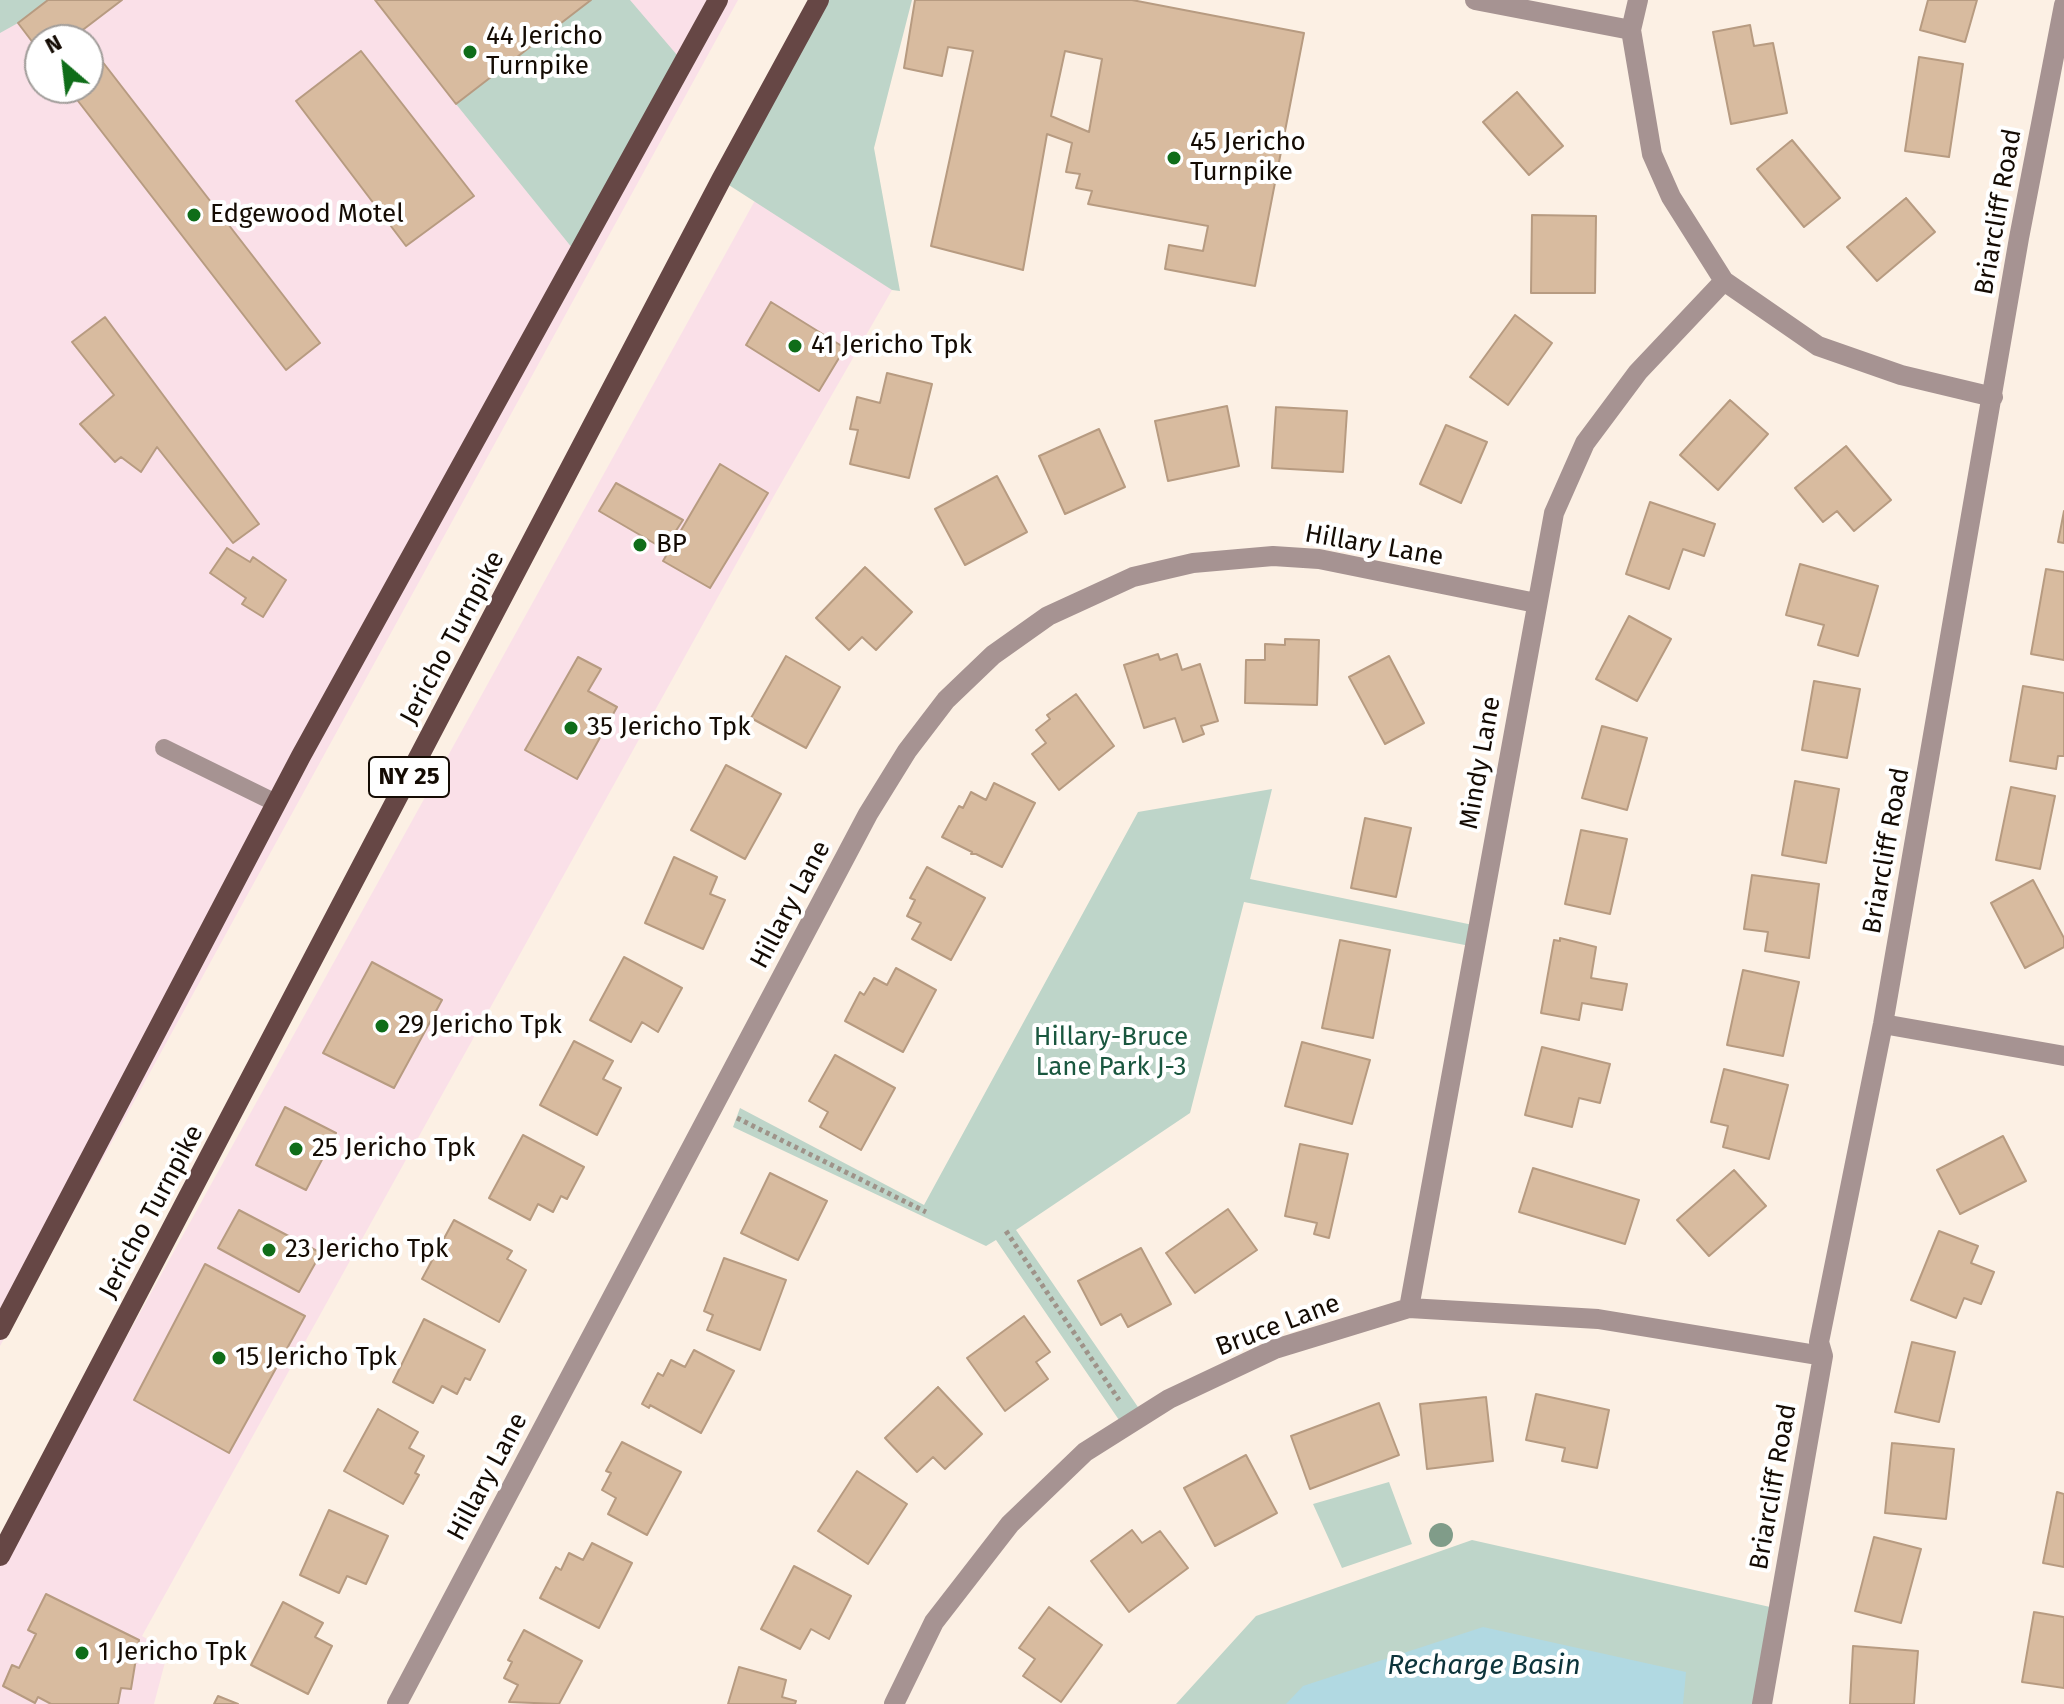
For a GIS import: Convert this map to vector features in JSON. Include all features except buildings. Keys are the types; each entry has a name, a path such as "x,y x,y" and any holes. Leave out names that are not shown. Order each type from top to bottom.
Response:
{"main road":[{"path":"0,1330 276,803 718,0"},
{"name":"Jericho Turnpike","path":"0,1556 714,194 819,0"}],"street":[{"path":"1475,0 1631,30"},
{"path":"1638,0 1631,30 1652,154 1671,197 1724,281 1818,346 1901,375 1993,397"},
{"name":"Briarcliff Road","path":"1762,1704 1823,1356 1819,1342 1883,1024 2019,238 2064,5"},
{"name":"Mindy Lane","path":"1409,1308 1554,513 1585,443 1638,372 1724,281"},
{"name":"Hillary Lane","path":"397,1704 868,814 907,751 955,691 993,655 1048,616 1133,577 1193,563 1273,556 1319,559 1536,603"},
{"path":"1883,1024 2064,1056"},
{"name":"Bruce Lane","path":"894,1704 934,1622 1010,1524 1085,1452 1169,1399 1275,1349 1409,1308 1598,1319 1823,1356"}],"lane":[{"path":"164,748 276,803"}],"path":[{"path":"713,1106 926,1212"},
{"path":"1006,1231 1133,1422"}],"shaded area":[{"path":"0,0 738,0 0,1346"},
{"path":"758,195 892,290 775,494 142,1636 168,1651 154,1704 0,1704 0,1566"}],"green space":[{"path":"0,0 48,0 0,33"},
{"path":"591,0 630,0 683,62 577,254 456,104"},
{"path":"820,0 912,0 874,148 900,291 892,290 721,180"},
{"name":"Hillary-Bruce Lane Park J-3","path":"1272,789 1250,879 1473,925 1470,946 1244,902 1190,1113 1016,1230 1140,1410 1119,1420 996,1240 986,1246 733,1127 740,1108 924,1205 1138,812"},
{"path":"1389,1482 1412,1544 1342,1568 1313,1504"},
{"path":"1472,1540 1779,1609 1762,1704 1176,1704 1256,1616"}],"water":[{"name":"Recharge Basin","path":"1483,1627 1686,1672 1683,1704 1286,1704 1303,1686"}],"place":[{"name":"44 Jericho Turnpike","path":"470,52"},
{"name":"45 Jericho Turnpike","path":"1174,158"},
{"name":"Edgewood Motel","path":"194,215"},
{"name":"41 Jericho Tpk","path":"795,346"},
{"name":"BP","path":"640,545"},
{"name":"35 Jericho Tpk","path":"571,728"},
{"name":"29 Jericho Tpk","path":"382,1026"},
{"name":"25 Jericho Tpk","path":"296,1149"},
{"name":"23 Jericho Tpk","path":"269,1250"},
{"name":"15 Jericho Tpk","path":"219,1358"},
{"name":"1 Jericho Tpk","path":"82,1653"}]}
